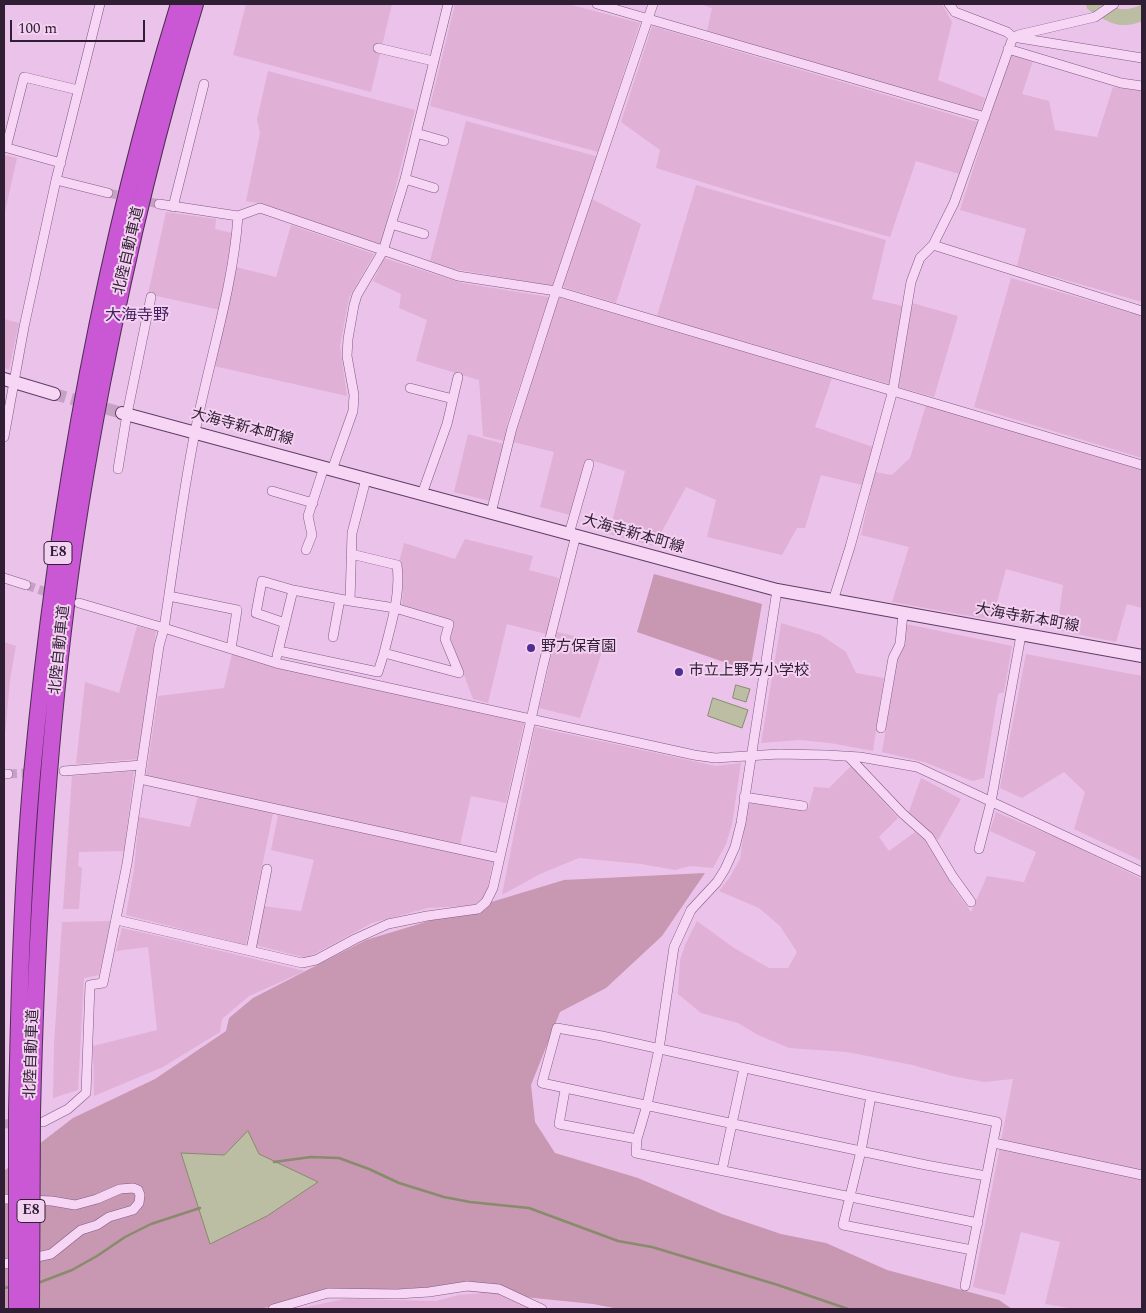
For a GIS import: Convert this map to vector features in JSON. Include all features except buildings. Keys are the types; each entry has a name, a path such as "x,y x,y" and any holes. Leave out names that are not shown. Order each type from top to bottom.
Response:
{"highway":[{"name":"北陸自動車道","path":"16,1309 31,1116 22,949 32,777 41,684 62,519 108,278 149,109 179,4"},
{"name":"北陸自動車道","path":"31,1309 31,1116 37,946 48,777 65,612 90,445 124,274 163,114 195,4"}],"main road":[{"path":"8,380 54,394"},
{"name":"大海寺新本町線","path":"125,413 572,534 686,567 777,590 1142,656"}],"street":[{"path":"4,435 8,380 100,4"},
{"path":"306,550 312,535 308,516 312,503 353,411 354,395 347,356 354,305 357,295 383,251 405,179 448,4"},
{"path":"597,4 985,117"},
{"path":"491,513 512,428 653,4"},
{"path":"948,4 954,12 1007,32 1013,37 1142,58"},
{"path":"1013,37 1095,17 1114,4"},
{"path":"833,601 850,547 893,390 911,282 920,258 933,245 954,203 1013,37"},
{"path":"378,48 433,61"},
{"path":"1008,49 1122,83 1142,86"},
{"path":"61,163 5,147 24,77 78,90"},
{"path":"173,207 204,84"},
{"path":"416,133 444,141"},
{"path":"405,179 434,188"},
{"path":"56,180 108,192"},
{"path":"159,204 238,216 260,208 458,276 556,291 1142,465"},
{"path":"31,1116 68,1109 86,1093 90,984 103,983 117,920 159,646 164,628 195,432 226,295 237,239 238,216"},
{"path":"391,224 424,234"},
{"path":"933,245 1142,311"},
{"path":"118,469 125,413 151,297"},
{"path":"422,494 447,424 458,376"},
{"path":"410,388 452,399"},
{"path":"117,920 302,963 316,960 354,939 388,924 478,909 486,902 493,888 589,464"},
{"path":"350,601 352,534 366,479"},
{"path":"272,491 312,503"},
{"path":"279,651 378,672 395,608 399,581 397,565 352,554"},
{"path":"4,578 26,586"},
{"path":"285,623 256,613 262,580 293,590 395,608 448,624 445,639 458,673 384,653"},
{"path":"276,663 293,590"},
{"path":"777,590 737,839 725,869 692,910 674,947 659,1050 647,1106 637,1140 636,1153 978,1222"},
{"path":"169,596 237,610 231,649"},
{"path":"333,637 340,599"},
{"path":"80,603 276,663 708,757 779,754 848,756 917,767 1142,872"},
{"path":"881,728 893,658 900,644 903,614"},
{"path":"979,849 991,802 1021,635"},
{"path":"848,756 902,813 929,837 953,877 971,902"},
{"path":"64,771 142,765"},
{"path":"140,779 499,858"},
{"path":"744,797 803,806"},
{"path":"251,950 267,869"},
{"path":"965,1286 997,1122 659,1050 602,1036 557,1028 542,1083 566,1090 986,1176"},
{"path":"722,1170 744,1068"},
{"path":"566,1090 559,1124 637,1140"},
{"path":"871,1096 861,1151 843,1225 972,1250"},
{"path":"994,1143 1142,1175"},
{"path":"4,1199 52,1201 75,1205 98,1199 120,1190 133,1188 138,1190 140,1195 139,1203 133,1210 81,1230 50,1254 4,1264"},
{"path":"273,1309 328,1293 429,1292 467,1286 499,1289 525,1305 542,1309"}],"shaded area":[{"path":"246,4 392,4 371,92 233,55"},
{"path":"455,4 568,4 640,23 598,152 430,106"},
{"path":"699,4 942,4 952,22 938,80 985,98 980,112 707,31 712,8"},
{"path":"652,26 977,122 959,174 916,161 890,237 656,168 660,150 621,122"},
{"path":"1010,54 1033,61 1022,94 1049,101 1055,130 1097,137 1113,87 1142,91 1142,302 1017,266 1026,229 960,210"},
{"path":"268,71 415,110 381,245 262,204 246,201 260,133 257,119"},
{"path":"466,121 599,157 553,286 454,269 430,261"},
{"path":"4,155 17,158 4,216"},
{"path":"696,185 886,240 872,299 903,306 889,384 657,316"},
{"path":"592,199 641,224 616,303 563,287 562,283"},
{"path":"166,212 216,219 215,229 232,233 220,310 148,294"},
{"path":"291,225 374,254 349,298 340,346 347,396 214,366 236,267 276,277"},
{"path":"384,258 462,283 549,297 507,424 504,441 483,436 479,380 416,361 427,320 399,308 401,294 373,281"},
{"path":"1011,278 1142,316 1142,458 974,407"},
{"path":"557,297 832,378 815,427 873,447 862,485 821,475 805,528 797,528 782,555 707,537 716,500 686,487 654,546 609,534 625,471 588,459 570,515 540,507 554,452 513,442"},
{"path":"912,303 958,316 934,397 898,387"},
{"path":"4,319 19,323 9,370 4,368"},
{"path":"926,405 1142,469 1142,608 1127,604 1116,642 1057,630 1063,585 1006,569 992,620 892,602 909,547 861,535 875,472 892,475 910,458"},
{"path":"468,434 504,444 490,501 454,492"},
{"path":"465,539 533,556 529,570 559,578 546,634 507,624 488,703 473,699 451,640 452,623 402,605 403,584 399,563 404,543 455,559"},
{"path":"654,574 762,604 750,671 637,632"},
{"path":"781,623 821,635 846,652 856,673 884,678 873,751 830,743 800,740 761,743"},
{"path":"906,624 1012,646 1004,692 998,694 984,778 972,781 924,762 882,752 897,660"},
{"path":"137,626 156,631 139,759 76,764 85,682 119,693"},
{"path":"557,632 605,643 580,718 539,708"},
{"path":"4,642 16,646 10,680 4,747"},
{"path":"232,654 271,666 524,723 506,803 471,796 460,845 146,776 158,696 224,688"},
{"path":"1026,654 1142,676 1142,861 1074,829 1085,792 1064,772 1022,798 1000,788"},
{"path":"736,685 750,689 746,702 733,698"},
{"path":"713,698 748,710 742,728 708,716"},
{"path":"535,727 716,766 741,763 732,824 726,844 713,868 690,866 675,870 641,864 579,858 540,874 502,895"},
{"path":"851,766 898,818 879,837 889,851 915,832 927,842 956,892 971,912 987,876 1024,882 1036,852 990,831 996,812 1064,841 1142,879 1142,1309 1075,1309 1045,1304 1060,1242 1021,1232 1005,1295 973,1287 1013,1079 984,1082 847,1052 789,1048 758,1035 738,1023 701,1013 678,994 680,960 697,921 734,948 769,968 788,968 797,952 780,926 759,908 719,891 730,877 740,859 748,803 808,809 814,787 829,788"},
{"path":"134,771 124,851 79,852 78,866 82,868 79,909 63,909 72,776"},
{"path":"921,778 961,799 938,840 908,814"},
{"path":"198,796 273,813 246,945 126,915 134,869 139,817 190,827"},
{"path":"278,815 493,861 486,895 477,904 428,908 372,923 307,958 255,945 263,906 301,911 314,860 271,850"},
{"path":"705,873 662,936 606,988 560,1012 531,1085 535,1122 555,1153 638,1178 722,1214 781,1234 826,1243 887,1270 999,1300 1012,1309 619,1309 593,1304 415,1288 364,1292 257,1309 4,1309 4,1171 73,1118 155,1079 226,1031 229,1018 253,998 366,940 564,880"},
{"path":"111,921 99,975 84,978 78,1090 53,1098 54,1045 62,922"},
{"path":"122,928 305,971 249,996 222,1019 220,1032 163,1067 94,1096 93,1046 157,1030 148,947 116,951"},
{"path":"248,1131 259,1154 318,1182 267,1216 210,1244 181,1153 224,1155"},
{"path":"495,1292 530,1309 297,1309 344,1299 436,1301 459,1295"}],"waterway":[{"path":"1094,4 1116,16 1128,17 1142,13"},
{"path":"274,1162 311,1157 339,1158 399,1183 444,1197 470,1202 529,1208 618,1241 652,1247 778,1285 848,1309"},
{"path":"38,1283 72,1270 125,1237 151,1224 200,1208"},
{"path":"4,1288 10,1287"}],"tunnel":[{"path":"108,193 159,204"},
{"path":"54,394 122,413"},
{"path":"26,585 55,595"},
{"path":"8,774 64,771"},
{"path":"4,1124 21,1123"}],"place":[{"name":"野方保育園","path":"531,648"},
{"name":"市立上野方小学校","path":"679,672"}],"district":[{"name":"大海寺野","path":"137,317"}]}
